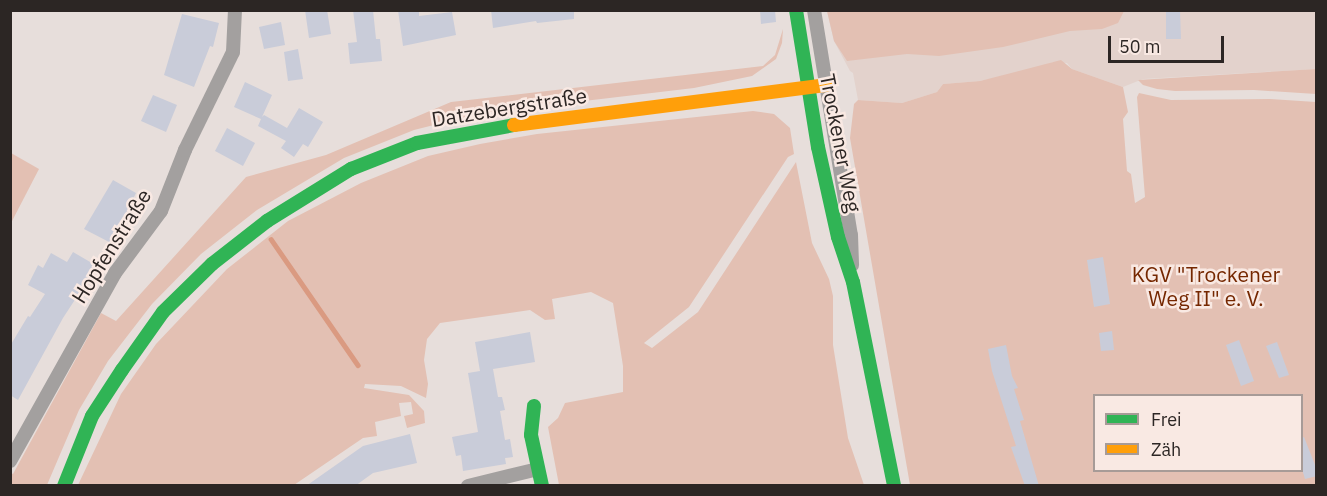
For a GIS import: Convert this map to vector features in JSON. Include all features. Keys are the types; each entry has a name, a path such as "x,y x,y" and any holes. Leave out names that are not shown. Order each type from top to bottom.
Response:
{"street":[{"name":"Hopfenstraße","path":"10,461 115,273 162,212 185,150 232,52 235,10"},
{"name":"Trockener Weg","path":"796,10 808,87 838,237 853,282 894,486"},
{"name":"Trockener Weg","path":"814,10 851,235 853,282"},
{"name":"Datzebergstraße","path":"64,486 92,416 163,312 212,264 267,221 351,170 417,143 483,129 827,85"},
{"path":"534,406 531,435 542,486"},
{"path":"468,486 538,469"}],"shaded area":[{"path":"827,11 1316,11 1316,69 1143,79 1123,87 1072,69 1067,63 1053,62 1028,71 980,81 943,84 937,92 902,103 858,100 853,73 834,41"}],"green space":[{"path":"827,10 1124,11 1118,23 1102,29 1070,31 1003,47 939,56 907,54 847,61 834,41"},
{"path":"783,29 782,43 776,59 752,76 694,88 482,113 414,130 344,158 257,210 201,254 152,304 108,361 79,410 47,485 11,485 11,473 13,474 101,313 116,321 246,177 326,155 451,102 763,66 775,55"},
{"name":"KGV \"Trockener Weg II\" e. V.","path":"1061,60 1072,69 1123,87 1128,112 1123,119 1127,171 1131,174 1135,203 1145,197 1137,97 1139,93 1171,100 1270,99 1316,102 1316,485 910,485 850,138 854,104 858,100 902,103 937,92 943,84 980,81"},
{"path":"1316,69 1316,94 1254,90 1175,91 1143,85 1138,80"},
{"path":"753,111 774,114 790,128 794,154 788,157 689,307 644,343 652,348 698,312 796,162 812,243 829,279 833,296 833,345 848,438 864,485 559,485 548,427 558,418 565,403 623,392 623,366 613,303 591,292 552,299 555,319 545,320 530,310 440,323 427,339 424,360 428,384 426,398 401,386 365,384 364,388 409,395 424,411 425,423 407,428 404,416 413,414 411,402 399,403 401,416 375,422 377,436 363,438 294,485 78,485 121,394 156,344 227,269 288,221 361,183 428,156 537,134"},
{"path":"11,153 39,169 11,223"}],"building":[{"path":"305,10 327,10 331,34 309,38"},
{"path":"353,10 373,10 376,39 380,39 382,61 350,64 348,43 357,42"},
{"path":"398,10 419,10 419,16 452,12 456,35 403,46"},
{"path":"491,10 574,10 574,19 537,23 536,21 493,28"},
{"path":"760,10 775,10 776,22 761,24"},
{"path":"1166,10 1180,10 1181,39 1166,39"},
{"path":"182,14 219,23 213,47 210,46 194,87 164,75"},
{"path":"281,22 285,45 264,49 259,27"},
{"path":"298,49 303,79 288,81 284,52"},
{"path":"245,82 272,95 262,117 264,115 287,128 299,108 323,122 308,147 303,144 294,157 281,148 286,141 258,126 261,119 234,107"},
{"path":"153,95 177,105 166,132 141,121"},
{"path":"227,128 255,143 243,166 215,151"},
{"path":"113,180 136,193 111,243 84,229"},
{"path":"73,252 97,266 63,318 18,400 10,395 10,346 28,316 30,317 45,294 28,285 38,265 43,268 51,253 67,262"},
{"path":"1103,257 1110,304 1094,307 1087,260"},
{"path":"1112,331 1114,350 1101,351 1099,333"},
{"path":"530,332 535,362 493,369 498,397 502,397 505,410 500,411 505,440 510,439 513,457 505,458 506,464 463,471 461,455 456,456 452,437 478,432 468,373 480,371 475,342"},
{"path":"1239,340 1254,381 1241,386 1226,345"},
{"path":"1277,342 1289,375 1279,378 1266,346"},
{"path":"1006,345 1012,376 1018,388 1014,389 1024,420 1020,421 1039,486 1025,486 1011,447 1016,446 992,371 988,349"},
{"path":"410,434 417,463 373,473 355,486 306,486 363,446"},
{"path":"1303,438 1317,470 1317,476 1305,479 1303,472"}],"waterway":[{"path":"271,239 358,365"}],"traffic: fast":[{"path":"796,10 818,147 838,237 853,282 894,486"},
{"path":"64,486 92,416 122,370 163,312 212,264 267,221 351,169 417,143 514,125"},
{"path":"534,406 531,435 542,486"}],"traffic: slow":[{"path":"514,125 827,85"}]}
